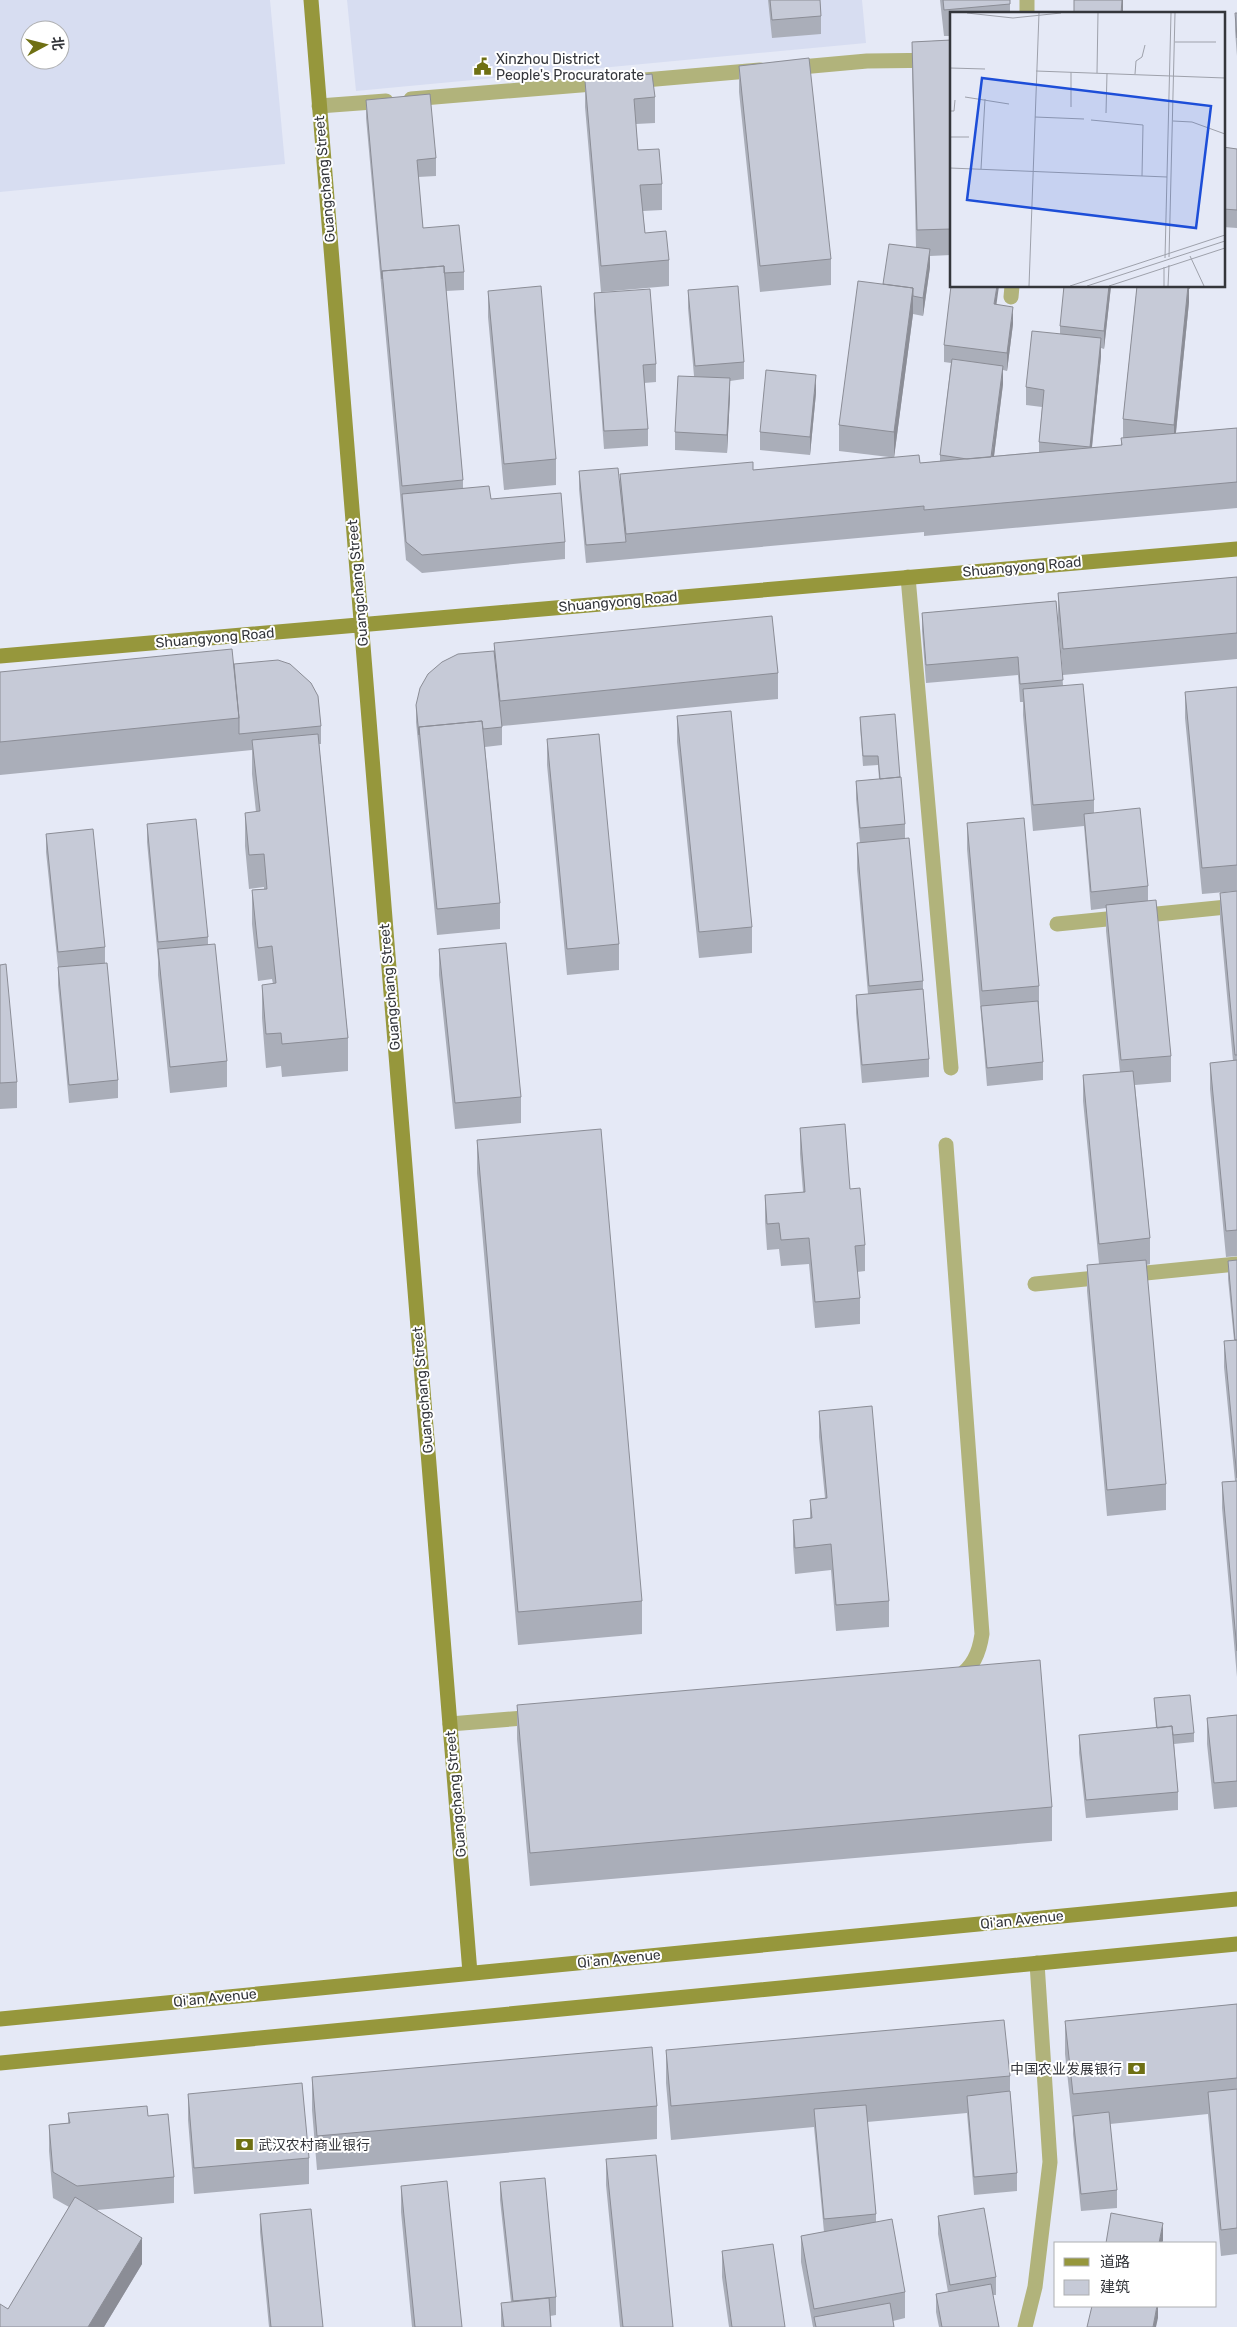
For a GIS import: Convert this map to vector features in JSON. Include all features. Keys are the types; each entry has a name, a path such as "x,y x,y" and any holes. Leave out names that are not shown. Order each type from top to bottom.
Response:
{"street":[{"name":"Guangchang Street","path":"311,0 470,1973"},
{"name":"Shuangyong Road","path":"0,656 1237,549"},
{"name":"Qi'an Avenue","path":"0,2018 1237,1899"},
{"path":"0,2063 1237,1944"}],"lane":[{"path":"319,106 867,61 950,60"},
{"path":"908,577 951,1068"},
{"path":"1057,924 1237,906"},
{"path":"946,1145 982,1634 980,1648 967,1671 957,1679 947,1680"},
{"path":"1036,1284 1237,1264"},
{"path":"450,1724 549,1715"},
{"path":"1025,2327 1035,2287 1050,2162 1037,1963"}],"shaded area":[{"path":"0,0 270,0 285,164 0,192"},
{"name":"Xinzhou District People's Procuratorate","path":"347,0 862,0 866,43 356,91"}],"building":[{"path":"770,0 820,0 821,16 772,20"},
{"path":"943,0 1010,0 1010,4 944,10"},
{"path":"1074,0 1122,0 1121,12 1074,12"},
{"path":"1235,13 1237,13 1237,38"},
{"path":"950,40 950,229 917,230 912,42"},
{"path":"809,58 831,259 760,266 739,66"},
{"path":"652,74 655,97 634,99 638,150 659,149 662,184 640,185 645,233 666,231 669,260 601,266 585,81"},
{"path":"430,94 436,158 417,160 423,228 459,225 464,272 444,273 444,266 382,271 382,279 366,100"},
{"path":"1224,147 1237,149 1237,210 1224,209"},
{"path":"889,244 930,249 923,298 913,296 913,288 883,284"},
{"path":"444,266 463,480 402,486 382,271"},
{"path":"858,281 913,288 894,432 839,425"},
{"path":"541,286 556,459 504,464 488,291"},
{"path":"738,286 744,362 695,366 688,290"},
{"path":"951,288 997,288 994,304 1013,307 1007,353 944,345"},
{"path":"1064,288 1109,288 1104,331 1060,326"},
{"path":"1137,288 1188,288 1174,425 1123,419"},
{"path":"650,289 656,364 643,365 648,429 604,431 594,293"},
{"path":"1032,331 1101,338 1090,447 1039,442 1044,390 1026,387"},
{"path":"952,359 1003,366 991,457 967,459 940,455"},
{"path":"766,370 816,375 810,437 760,432"},
{"path":"678,376 730,378 727,435 675,432"},
{"path":"1237,428 1237,482 924,510 924,506 626,534 620,474 753,462 753,470 919,455 920,463 1122,445 1121,438"},
{"path":"618,468 626,542 586,545 579,471"},
{"path":"489,486 491,499 561,493 565,542 422,555 406,542 402,494"},
{"path":"1237,577 1237,633 1063,649 1058,593"},
{"path":"1056,601 1063,680 1020,684 1018,657 926,665 922,613"},
{"path":"772,616 778,673 500,701 494,643"},
{"path":"232,649 239,718 0,742 0,672"},
{"path":"494,651 502,727 483,729 482,721 419,727 419,735 416,705 420,688 428,674 442,662 458,654"},
{"path":"278,660 290,664 311,683 318,696 321,726 239,734 234,664"},
{"path":"1083,684 1094,800 1033,805 1023,689"},
{"path":"1237,687 1237,865 1202,868 1185,692"},
{"path":"731,711 752,927 699,932 677,716"},
{"path":"895,714 900,777 880,779 878,756 863,756 860,717"},
{"path":"482,721 500,903 437,909 419,727"},
{"path":"318,734 348,1038 282,1044 281,1033 266,1034 262,985 276,983 272,946 258,948 252,890 267,889 264,854 249,855 245,813 260,811 252,740"},
{"path":"599,734 619,944 567,949 547,739"},
{"path":"901,777 905,824 860,828 856,781"},
{"path":"1140,808 1148,886 1091,892 1084,814"},
{"path":"1024,818 1039,986 982,991 967,823"},
{"path":"196,819 208,937 158,942 147,824"},
{"path":"93,829 105,947 58,952 46,834"},
{"path":"909,838 923,981 869,986 857,843"},
{"path":"1237,891 1237,1055 1235,1055 1220,893"},
{"path":"1156,900 1171,1056 1121,1060 1106,905"},
{"path":"506,943 521,1097 455,1103 439,949"},
{"path":"215,944 227,1061 170,1067 158,949"},
{"path":"107,963 118,1080 69,1085 58,967"},
{"path":"6,964 17,1082 0,1083 0,965"},
{"path":"923,989 929,1059 862,1065 856,995"},
{"path":"1038,1001 1043,1062 987,1068 981,1006"},
{"path":"1237,1060 1237,1230 1226,1231 1210,1063"},
{"path":"1133,1071 1150,1238 1099,1244 1083,1075"},
{"path":"845,1124 850,1189 860,1188 865,1245 855,1246 860,1298 815,1302 809,1238 781,1240 779,1223 767,1224 765,1195 805,1192 800,1128"},
{"path":"601,1129 642,1601 518,1612 477,1140"},
{"path":"1146,1260 1166,1484 1107,1490 1087,1265"},
{"path":"1237,1260 1237,1340 1235,1340 1228,1261"},
{"path":"1237,1340 1237,1478 1224,1341"},
{"path":"872,1406 889,1601 836,1605 831,1544 795,1548 793,1520 812,1518 810,1500 827,1498 819,1411"},
{"path":"1237,1481 1237,1651 1222,1482"},
{"path":"1040,1660 1052,1807 530,1853 517,1705"},
{"path":"1190,1695 1194,1733 1173,1735 1172,1726 1157,1728 1154,1698"},
{"path":"1237,1715 1237,1781 1214,1783 1207,1718"},
{"path":"1172,1726 1178,1792 1086,1800 1079,1735"},
{"path":"1237,2004 1237,2078 1073,2094 1065,2021"},
{"path":"1004,2020 1010,2076 671,2106 666,2050"},
{"path":"652,2047 657,2106 317,2136 312,2077"},
{"path":"302,2083 309,2158 194,2168 188,2094"},
{"path":"1237,2089 1237,2228 1221,2230 1208,2092"},
{"path":"1010,2091 1017,2173 974,2177 967,2096"},
{"path":"866,2105 876,2214 824,2219 814,2109"},
{"path":"147,2106 148,2116 168,2114 174,2177 77,2186 53,2172 49,2125 70,2123 68,2113"},
{"path":"1109,2112 1117,2190 1081,2194 1073,2116"},
{"path":"656,2155 673,2327 623,2327 606,2159"},
{"path":"545,2178 556,2297 513,2301 500,2182"},
{"path":"447,2181 462,2327 415,2327 401,2186"},
{"path":"75,2197 142,2238 88,2327 0,2327 0,2304 8,2309"},
{"path":"984,2208 996,2277 950,2285 938,2216"},
{"path":"311,2209 323,2327 271,2327 260,2214"},
{"path":"1111,2213 1163,2223 1159,2242 1106,2242"},
{"path":"892,2219 905,2292 814,2309 801,2236"},
{"path":"773,2244 785,2327 732,2327 722,2251"},
{"path":"991,2284 999,2327 942,2327 936,2294"},
{"path":"549,2298 551,2327 504,2327 501,2303"},
{"path":"890,2303 894,2327 816,2327 814,2317"},
{"path":"1092,2307 1157,2307 1153,2327 1087,2327"}],"place":[{"name":"Xinzhou District People's Procuratorate","path":"482,67"},
{"name":"中国农业发展银行","path":"1136,2069"},
{"name":"武汉农村商业银行","path":"244,2145"}]}
